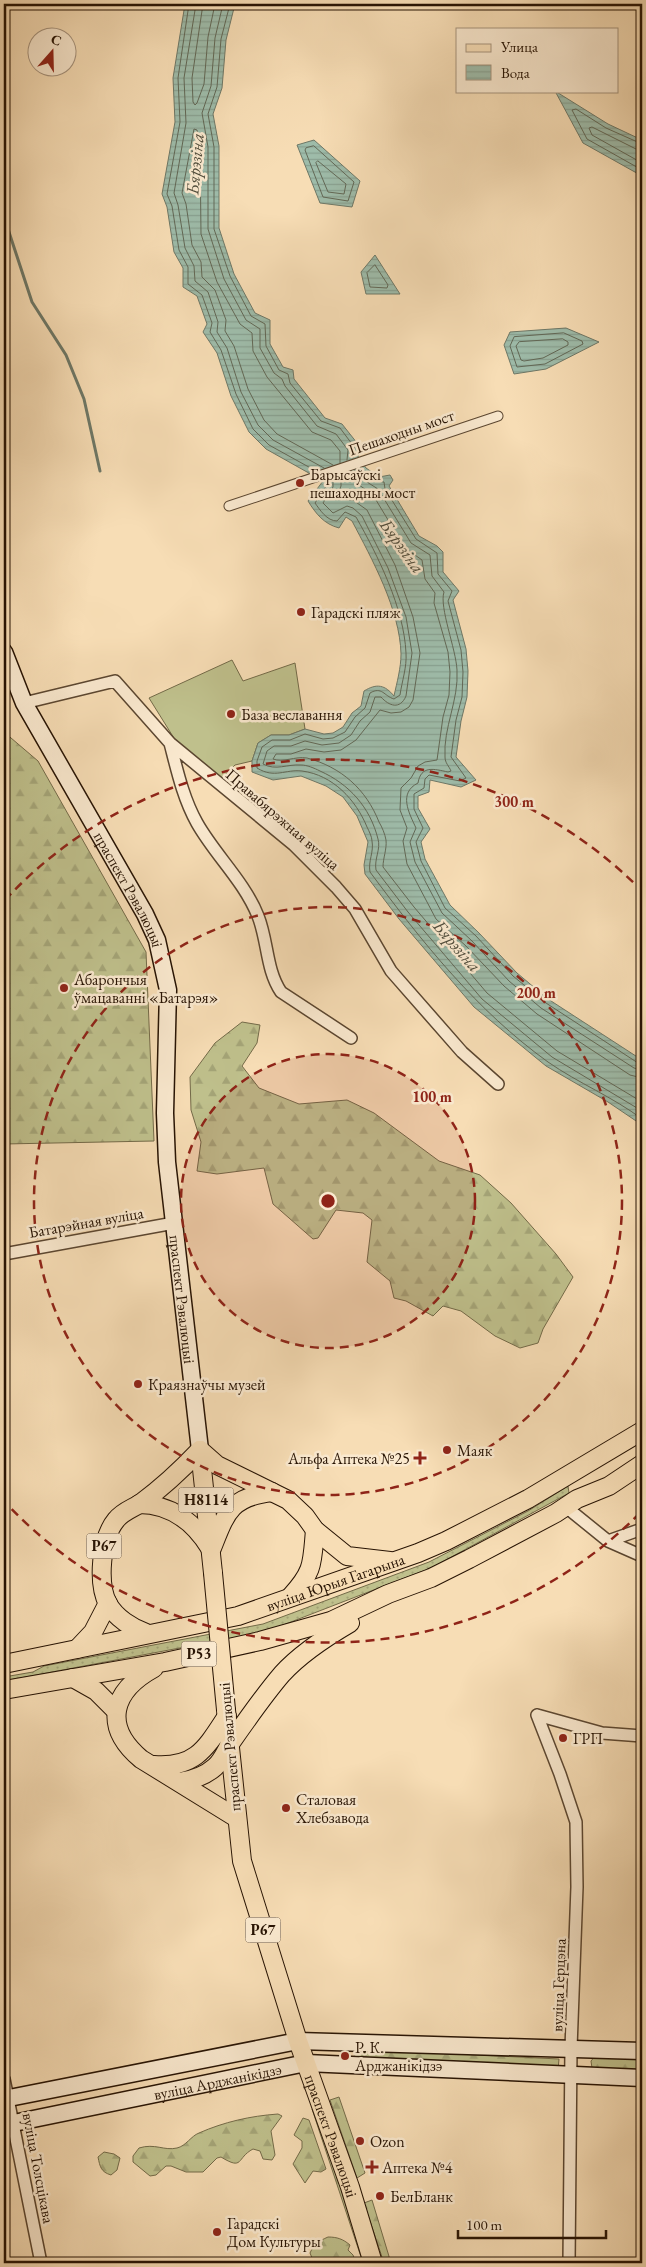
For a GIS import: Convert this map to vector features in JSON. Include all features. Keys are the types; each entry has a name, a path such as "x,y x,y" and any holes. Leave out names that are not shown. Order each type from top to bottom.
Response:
{"main road":[{"name":"праспект Рэвалюцыі","path":"4,652 24,703 109,849 157,940 168,990 165,1113 167,1162 211,1551 236,1817 242,1861 298,2041 350,2187 373,2263"},
{"name":"вуліца Юрыя Гагарына","path":"4,1664 146,1633 238,1616 395,1561 446,1541 528,1499 642,1431"},
{"path":"200,1450 217,1465 288,1500 315,1530 347,1556 395,1561"},
{"name":"Р67","path":"108,1604 103,1586 102,1561 104,1545 114,1522 122,1513 139,1504 181,1471 200,1450"},
{"name":"вуліца Юрыя Гагарына","path":"4,1690 164,1662 260,1641 331,1621 388,1594 431,1578 566,1507 577,1499 609,1486 642,1464"},
{"name":"Р67","path":"211,1551 230,1509 249,1497 272,1492"},
{"path":"139,1504 150,1504 177,1513 194,1527 211,1551"},
{"path":"291,1596 303,1583 311,1570 315,1530"},
{"path":"180,1782 192,1780 214,1768 222,1760 229,1746 268,1691 302,1655 388,1594"},
{"path":"77,1649 93,1632 108,1604 127,1624 146,1633"},
{"path":"164,1662 140,1675 128,1686 116,1710 117,1725 122,1738 136,1754 236,1817"},
{"path":"73,1678 96,1691 116,1710"},
{"path":"154,1765 179,1765 195,1758 210,1742 226,1713"},
{"name":"вуліца Арджанікідзэ","path":"6,2098 298,2041 642,2051"},
{"name":"вуліца Арджанікідзэ","path":"9,2124 306,2063 571,2077 642,2078"}],"street":[{"name":"Пешаходны мост","path":"229,506 498,416"},
{"name":"Правабярэжная вуліца","path":"24,703 115,681 170,743 294,845 336,887 355,909 391,971 462,1052 498,1084"},
{"path":"170,743 186,801 198,825 241,884 258,916 274,982 281,992 350,1038"},
{"name":"Батарэйная вуліца","path":"4,1254 174,1223"},
{"path":"566,1507 608,1541 642,1556"},
{"path":"608,1541 642,1529"},
{"name":"вуліца Герцэна","path":"569,2263 571,2077 577,1887 576,1822 537,1715 602,1733 642,1736"},
{"name":"вуліца Толсцікава","path":"4,2079 9,2124 41,2263"}],"green space":[{"name":"База веславання","path":"232,660 243,681 295,663 305,729 289,735 271,735 258,743 252,761 235,765 222,778 177,743 149,698"},
{"path":"4,732 38,761 146,952 154,1141 4,1144"},
{"path":"242,1022 260,1025 257,1043 242,1066 259,1088 299,1104 347,1100 374,1113 439,1161 480,1175 511,1203 556,1254 573,1277 543,1329 538,1343 520,1348 495,1336 461,1311 443,1306 433,1316 406,1301 394,1298 390,1281 367,1262 372,1220 363,1213 336,1210 318,1238 313,1239 273,1204 264,1168 217,1174 197,1171 201,1142 191,1110 190,1077 215,1043"},
{"path":"568,1486 569,1493 433,1567 265,1632 4,1681 4,1677 33,1672 44,1666 263,1624 429,1562 528,1511"},
{"path":"355,2049 559,2059 558,2070 355,2059"},
{"path":"596,2055 642,2057 642,2072 592,2068 591,2061"},
{"path":"339,2097 365,2173 357,2178 330,2100"},
{"path":"314,2108 366,2263 363,2263 312,2109"},
{"path":"278,2114 282,2116 271,2131 275,2155 272,2160 263,2159 260,2151 253,2149 237,2163 221,2157 217,2158 203,2172 186,2172 166,2166 156,2175 150,2176 133,2162 133,2156 139,2148 150,2146 168,2149 177,2148 196,2134 218,2126 257,2116"},
{"path":"303,2118 309,2120 326,2169 321,2172 313,2171 305,2183 293,2164 302,2148 302,2141 294,2135"},
{"path":"104,2152 114,2154 120,2158 117,2170 111,2175 103,2171 99,2164 98,2157"},
{"path":"372,2200 391,2263 384,2263 364,2203"},
{"path":"328,2237 340,2239 350,2245 348,2250 353,2255 356,2263 314,2263 310,2253 317,2243"}],"water":[{"name":"Бярэзіна","path":"185,4 235,4 226,40 222,88 213,114 219,146 219,228 234,274 255,313 270,320 270,344 283,367 293,370 294,379 325,418 342,424 361,448 358,457 366,468 379,477 390,475 393,480 389,486 419,536 437,546 443,552 443,572 459,591 453,600 466,649 468,671 467,697 461,721 456,757 476,780 461,787 430,780 429,792 418,796 418,808 430,829 421,842 425,859 450,905 517,973 548,999 642,1060 642,1125 608,1102 546,1066 474,1007 399,919 365,874 364,865 368,842 357,816 343,797 326,786 301,776 273,780 252,772 252,761 258,743 271,735 289,735 305,729 324,734 333,733 343,727 352,713 361,706 364,691 380,686 387,689 394,696 400,670 401,654 396,620 384,585 352,521 346,517 339,528 321,518 308,501 323,481 266,449 249,432 231,396 217,353 203,332 207,324 197,296 183,287 183,268 174,252 167,207 162,194 175,122 173,78"},
{"path":"556,92 608,124 642,140 642,176 583,143"},
{"path":"314,140 360,181 352,207 320,203 297,145"},
{"path":"375,255 400,294 366,294 361,272"},
{"path":"566,328 599,342 546,369 514,374 504,345 510,332"}],"waterway":[{"path":"4,208 7,226 32,302 66,355 84,399 100,471"}],"place":[{"name":"Барысаўскі пешаходны мост","path":"300,483"},
{"name":"Гарадскі пляж","path":"301,612"},
{"name":"База веславання","path":"231,714"},
{"name":"Абарончыя ўмацаванні «Батарэя»","path":"64,988"},
{"name":"Краязнаўчы музей","path":"138,1384"},
{"name":"Маяк","path":"447,1450"},
{"name":"Альфа Аптека №25","path":"420,1458"},
{"name":"ГРП","path":"563,1738"},
{"name":"Сталовая Хлебзавода","path":"286,1808"},
{"name":"Р. К. Арджанікідзэ","path":"345,2056"},
{"name":"Ozon","path":"360,2141"},
{"name":"Аптека №4","path":"372,2167"},
{"name":"БелБланк","path":"380,2196"},
{"name":"Гарадскі Дом Культуры","path":"217,2232"}]}
